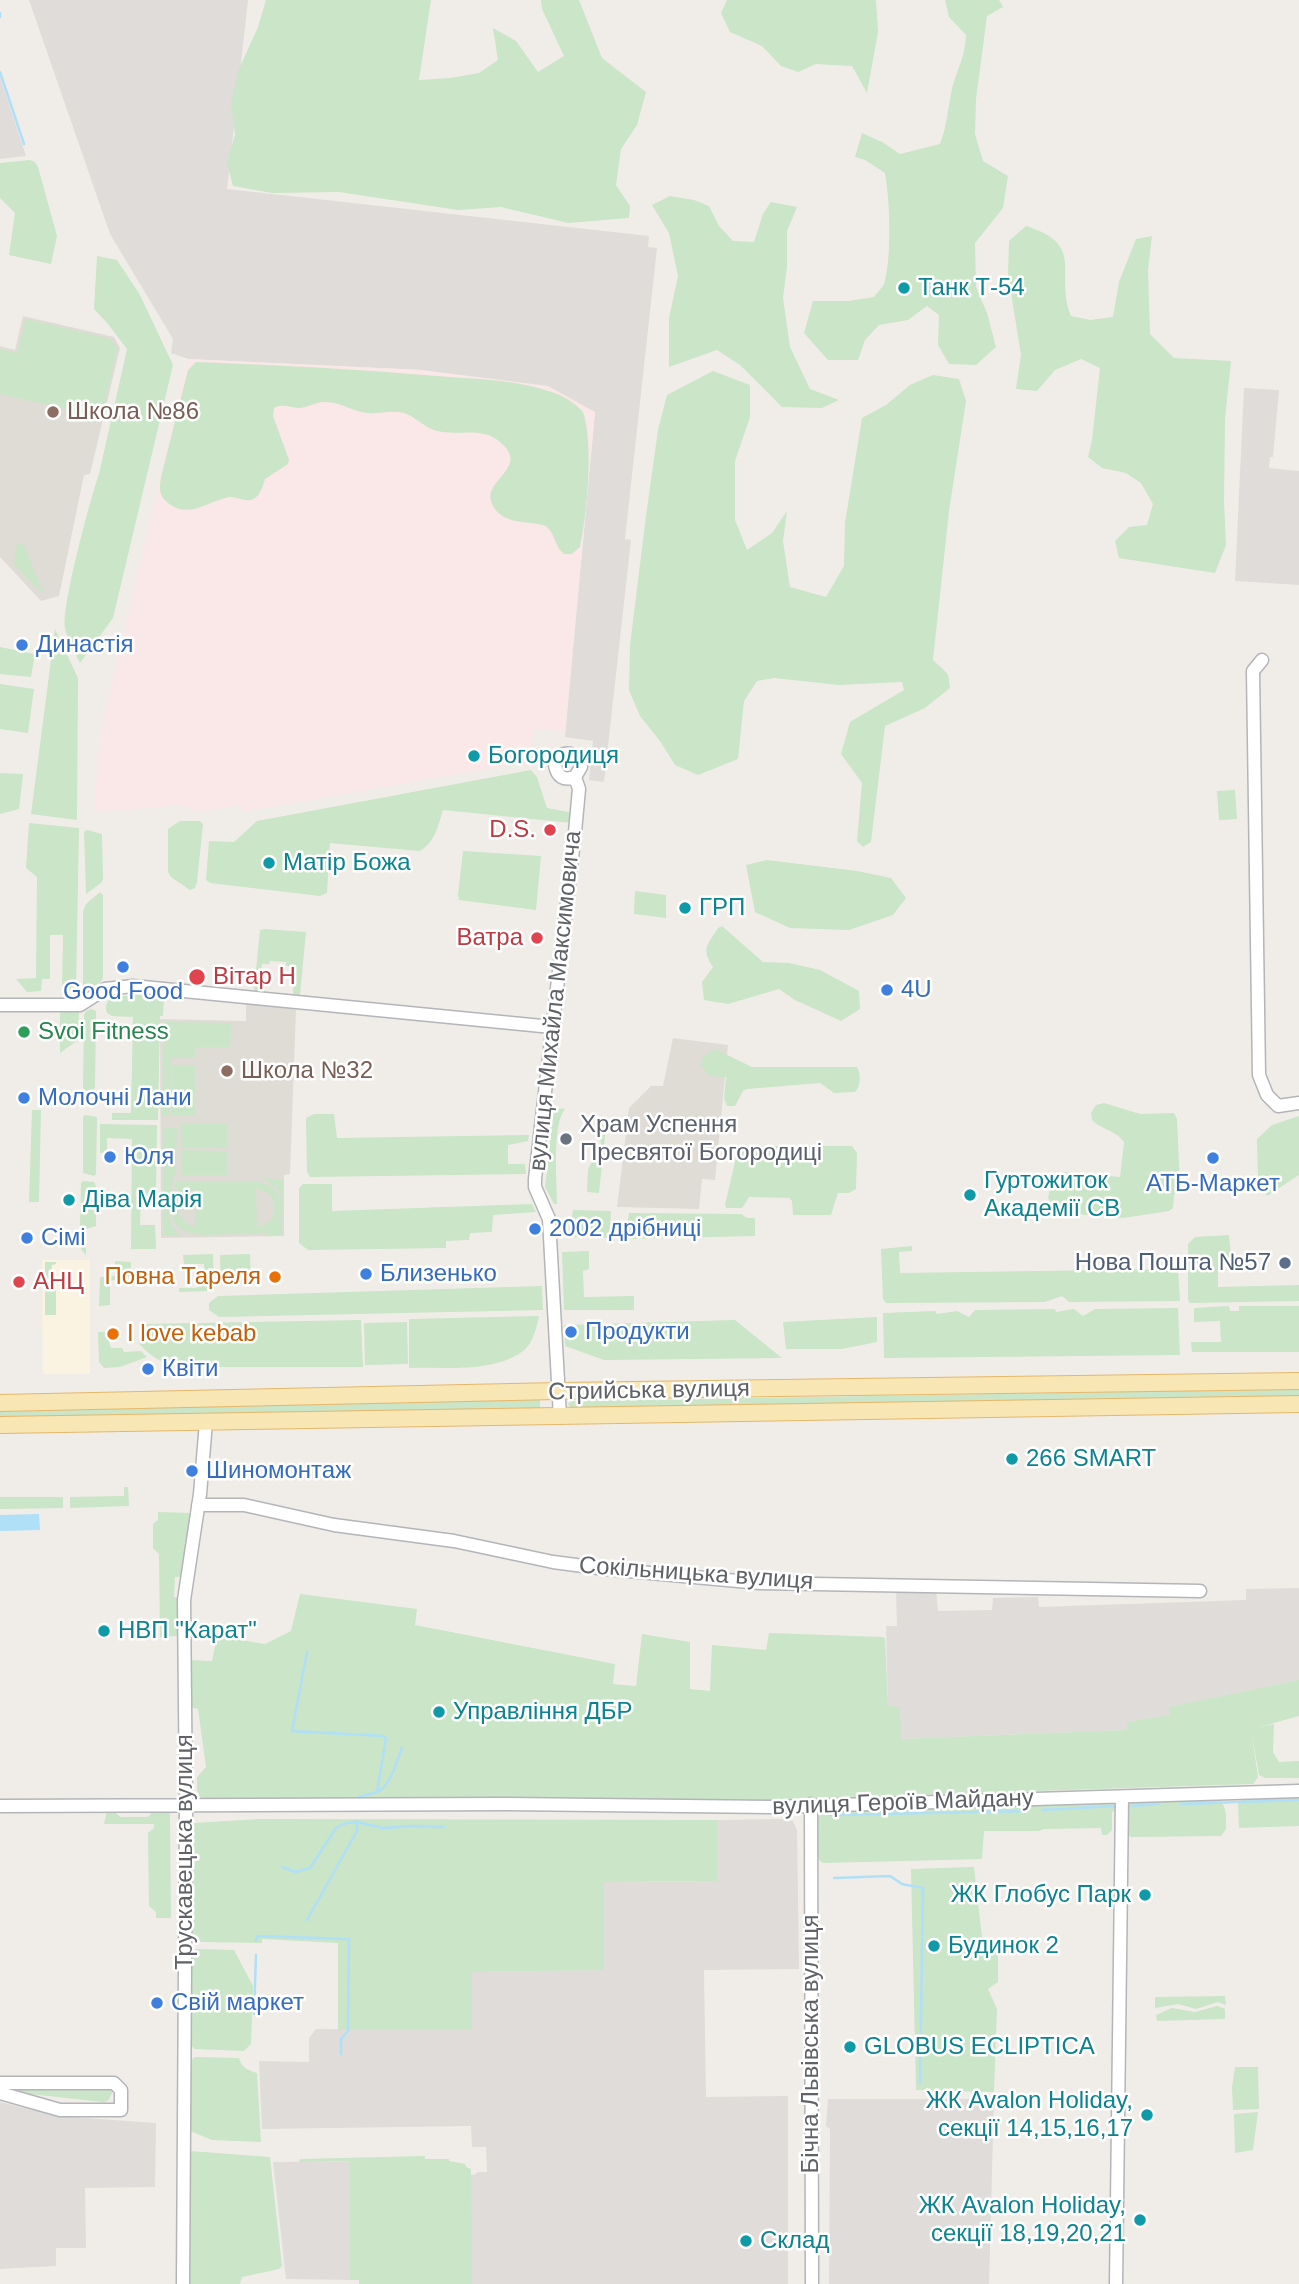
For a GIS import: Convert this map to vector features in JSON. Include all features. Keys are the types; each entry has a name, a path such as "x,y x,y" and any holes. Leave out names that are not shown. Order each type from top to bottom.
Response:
{"main road":[{"name":"Стрийська вулиця","path":"0,1402 1299,1381"},
{"name":"Стрийська вулиця","path":"0,1425 1299,1404"}],"street":[{"path":"1262,660 1253,671 1259,1075 1266,1095 1278,1107 1299,1102"},
{"name":"вулиця Михайла Максимовича","path":"560,1416 549,1219 535,1187 535,1179 575,832 579,789 575,777"},
{"path":"0,1005 80,1005 105,989 133,986 552,1027"},
{"name":"Трускавецька вулиця","path":"183,2284 186,1805 184,1600 198,1505 206,1422"},
{"name":"Сокільницька вулиця","path":"198,1505 244,1505 334,1525 454,1541 553,1562 618,1571 760,1583 1200,1591"},
{"name":"вулиця Героїв Майдану","path":"0,1806 507,1804 772,1807 1299,1791"},
{"path":"1116,2284 1122,1797"},
{"name":"Бічна Львівська вулиця","path":"811,1804 812,2284"},
{"path":"0,2082 114,2083 121,2090 121,2110 60,2110 0,2093"}],"shaded area":[{"path":"29,0 248,0 227,189 649,236 648,247 657,248 625,539 631,540 604,782 589,780 593,741 565,737 595,412 422,370 188,359 171,353 173,339 110,234"},
{"path":"0,77 26,156 0,159"},
{"name":"Школа №86","path":"23,316 114,337 120,348 90,474 84,475 59,596 41,601 0,557 0,346 15,350"},
{"path":"188,359 422,370 548,386 595,412 565,732 535,728 531,741 532,761 242,812 241,805 196,812 184,805 94,812 100,736"},
{"path":"1244,388 1279,390 1273,457 1270,457 1269,468 1299,471 1299,585 1235,581"},
{"name":"Школа №32","path":"246,1001 294,1008 296,1011 290,1174 284,1175 284,1236 161,1238 160,1019 246,1021"},
{"path":"673,1038 728,1045 715,1180 702,1179 699,1209 617,1207 629,1108 651,1086 663,1086"},
{"path":"42,1260 90,1260 90,1374 43,1374"},
{"path":"1299,1588 1299,1680 1170,1707 1170,1715 1127,1722 1127,1730 900,1739 888,1707 886,1626 897,1626 896,1589 936,1590 938,1611 992,1610 993,1598 1038,1597 1039,1607 1246,1600 1246,1589"},
{"path":"717,1820 793,1821 797,1830 799,1969 704,1970 706,2097 788,2096 788,2284 359,2284 359,2280 286,2279 273,2162 360,2161 360,2172 472,2175 487,2172 486,2147 472,2147 471,2126 262,2129 259,2061 309,2062 309,2038 316,2029 471,2030 472,1972 604,1970 604,1882 716,1881"},
{"path":"828,2099 994,2099 989,2284 829,2284 830,2129 826,2126"},
{"path":"0,2102 57,2116 156,2123 155,2187 85,2188 86,2248 56,2248 56,2266 0,2269"}],"green space":[{"path":"266,0 431,0 419,80 479,73 498,60 493,28 516,41 538,72 564,56 542,9 541,0 579,0 602,58 646,92 637,125 621,149 616,185 630,206 629,218 568,223 501,207 458,210 339,192 272,193 233,186 227,163 235,134 231,103 239,69 258,27"},
{"path":"727,0 876,0 878,32 867,93 852,66 816,64 798,72 781,66 762,46 730,32 721,13"},
{"path":"945,0 999,0 1003,7 987,16 976,99 975,134 983,161 1008,176 1003,208 975,243 976,287 987,313 996,347 976,365 949,364 938,345 939,315 927,306 908,320 879,325 865,340 858,360 828,360 804,333 813,301 849,301 874,297 884,284 887,273 889,229 885,173 855,157 862,133 900,154 940,144 966,35 949,17"},
{"path":"30,160 38,167 57,236 51,264 9,255 15,213 0,198 0,163"},
{"path":"670,196 709,206 719,226 733,241 754,242 763,214 771,202 797,207 787,231 787,267 783,298 790,347 810,389 839,400 822,408 782,407 740,365 717,350 669,367 669,318 678,276 669,233 652,205"},
{"path":"1026,226 1045,234 1063,251 1065,286 1071,316 1090,320 1113,317 1119,282 1136,239 1152,236 1148,270 1150,334 1174,358 1231,361 1225,419 1226,545 1215,573 1119,558 1115,541 1129,527 1147,525 1153,504 1141,483 1126,473 1102,468 1088,457 1100,368 1081,359 1055,370 1037,391 1016,389 1021,355 1008,274 1009,241"},
{"path":"97,256 117,260 140,295 173,365 113,618 80,663 69,641 65,617 72,576 99,474 127,349 94,309"},
{"path":"26,319 111,339 117,348 102,417 0,394 0,349 17,353"},
{"path":"196,362 346,369 490,380 516,383 559,395 583,412 586,426 589,460 580,547 572,554 564,554 546,526 514,521 500,515 495,509 491,494 510,463 510,456 507,449 491,436 474,432 437,431 404,413 367,413 331,402 319,402 300,408 274,408 273,416 289,460 288,464 265,479 255,498 249,500 229,497 192,509 178,509 162,496 160,482 188,370"},
{"path":"713,371 750,385 750,417 735,461 735,520 747,550 772,533 787,511 783,541 790,587 826,597 844,566 845,523 862,418 886,405 910,385 933,375 959,379 966,401 949,511 933,660 948,674 950,688 925,708 885,726 871,842 863,847 857,841 862,783 841,754 850,722 904,690 902,682 839,685 774,678 757,681 744,701 738,759 698,775 675,765 640,716 629,690 630,645 646,516 658,430 667,395"},
{"path":"17,543 24,545 44,595 14,565"},
{"path":"55,629 78,678 77,820 31,814"},
{"path":"0,647 35,654 31,677 0,674"},
{"path":"0,684 34,689 28,733 0,729"},
{"path":"531,770 537,777 547,808 573,813 572,823 443,810 433,838 420,851 330,843 327,893 320,896 210,883 206,880 209,841 234,842 257,821"},
{"path":"0,773 23,774 19,809 0,814"},
{"path":"1235,790 1237,819 1219,820 1217,791"},
{"path":"180,821 200,821 203,824 197,882 195,888 190,890 168,872 168,829"},
{"path":"29,823 79,828 76,990 62,990 63,935 50,935 50,979 42,979 41,991 27,992 16,979 36,978 37,877 26,868"},
{"path":"87,830 102,834 103,879 86,894 84,832"},
{"path":"463,851 541,856 536,910 459,900"},
{"path":"767,860 891,878 906,898 893,915 849,930 790,928 755,912 746,865"},
{"path":"635,891 666,895 666,918 634,914"},
{"path":"100,892 103,895 103,977 101,982 86,990 83,988 83,912 86,904"},
{"path":"722,926 763,962 789,963 820,970 859,991 860,1009 841,1021 795,1000 779,989 728,1004 704,1000 702,982 713,967 706,951 708,943"},
{"path":"260,930 306,932 300,995 293,994 295,967 286,966 286,962 270,961 269,964 262,964 260,979 266,980 265,991 254,990"},
{"path":"134,994 164,998 163,1016 160,1016 158,1120 112,1120 112,1113 131,1113 133,1017 112,1016 107,1013 106,1007 113,998"},
{"path":"91,1009 96,1011 95,1087 88,1093 83,1088 84,1015"},
{"path":"60,1012 79,1012 78,1040 60,1053"},
{"path":"164,1022 231,1023 230,1047 195,1047 195,1058 171,1058 170,1115 162,1115"},
{"path":"715,1049 752,1067 857,1067 859,1083 855,1092 834,1093 820,1083 747,1089 743,1091 735,1106 727,1106 724,1098 726,1077 709,1076 701,1065 703,1057"},
{"path":"172,1065 195,1065 195,1115 172,1115"},
{"path":"1104,1103 1140,1114 1174,1113 1177,1119 1180,1185 1174,1195 1173,1208 1169,1211 1123,1218 1065,1213 1056,1210 1048,1198 1053,1176 1064,1172 1120,1177 1124,1142 1092,1120 1091,1113 1096,1105"},
{"path":"554,1108 565,1109 558,1127 557,1204 554,1204 545,1187"},
{"path":"32,1110 41,1110 39,1202 29,1202"},
{"path":"314,1114 334,1114 337,1138 529,1135 528,1141 508,1145 508,1164 525,1164 526,1174 310,1177 307,1172 306,1118"},
{"path":"85,1115 97,1117 94,1176 83,1173"},
{"path":"1299,1116 1299,1175 1267,1196 1258,1176 1257,1139 1272,1125"},
{"path":"598,1117 607,1118 599,1193 587,1192 588,1169 601,1145"},
{"path":"181,1123 227,1123 227,1148 181,1148"},
{"path":"100,1124 157,1125 156,1197 141,1197 140,1225 155,1225 156,1249 131,1249 132,1139 107,1138 107,1153 100,1153"},
{"path":"163,1128 177,1128 176,1174 173,1175 169,1215 175,1230 182,1236 163,1236"},
{"path":"745,1146 852,1146 857,1153 856,1189 849,1193 838,1193 831,1215 793,1215 792,1201 789,1198 749,1197 742,1208 726,1208 738,1149"},
{"path":"181,1150 227,1151 227,1175 181,1175"},
{"path":"263,1178 283,1180 282,1235 262,1236 270,1230 251,1234 197,1234 181,1229 172,1215 172,1201 179,1189 176,1188 176,1181 257,1181 273,1187 282,1201 278,1189","holes":["256,1188 268,1193 275,1209 272,1218 257,1227","196,1189 195,1227 183,1219 178,1208 188,1192"]},
{"path":"83,1181 94,1182 96,1186 96,1226 86,1229 86,1255 81,1249 80,1226"},
{"path":"303,1184 332,1184 332,1211 532,1204 536,1212 493,1215 492,1232 470,1233 469,1240 446,1241 446,1248 308,1250 299,1243 299,1188"},
{"path":"573,1210 611,1211 609,1238 568,1237"},
{"path":"629,1213 741,1214 747,1218 755,1218 755,1236 625,1239"},
{"path":"1229,1235 1231,1257 1218,1258 1218,1287 1299,1285 1299,1301 1190,1303 1188,1244 1195,1237"},
{"path":"912,1246 912,1251 899,1252 900,1273 1178,1269 1180,1301 1069,1302 1062,1296 1045,1302 886,1303 883,1299 881,1249"},
{"path":"589,1251 589,1269 583,1271 584,1297 634,1296 634,1310 564,1310 562,1252"},
{"path":"213,1254 214,1287 207,1291 179,1292 179,1288 205,1285 204,1264 184,1264 183,1255"},
{"path":"250,1254 251,1283 221,1284 220,1255"},
{"path":"115,1261 131,1262 131,1276 110,1281 110,1305 99,1306 100,1277 115,1276"},
{"path":"45,1262 56,1262 52,1265 51,1277 56,1278 56,1315 45,1315"},
{"path":"542,1286 543,1310 219,1317 209,1310 209,1303 218,1296"},
{"path":"1229,1306 1230,1311 1239,1311 1239,1306 1299,1306 1299,1352 1192,1352 1191,1342 1221,1342 1220,1321 1194,1322 1194,1308"},
{"path":"1178,1308 1180,1355 884,1358 883,1313 935,1311 937,1314 957,1311 969,1317 975,1310 1055,1309 1056,1312 1074,1309 1083,1316 1095,1309"},
{"path":"539,1316 529,1344 511,1358 484,1366 409,1368 409,1319"},
{"path":"877,1317 877,1342 842,1349 786,1349 783,1322"},
{"path":"361,1320 363,1367 180,1365 158,1360 138,1342 143,1338 143,1324"},
{"path":"735,1320 782,1358 604,1360 565,1346 564,1325"},
{"path":"407,1322 408,1364 365,1365 364,1323"},
{"path":"98,1332 106,1332 111,1348 122,1348 124,1352 141,1351 147,1357 120,1367 104,1368 99,1362"},
{"path":"1299,1389 1299,1396 571,1408 568,1404 571,1401"},
{"path":"540,1400 540,1410 0,1418 0,1409"},
{"path":"124,1487 128,1487 129,1506 70,1508 70,1497 124,1496"},
{"path":"0,1497 63,1497 63,1508 0,1509"},
{"path":"158,1512 190,1513 182,1577 175,1577 174,1597 182,1598 178,1636 160,1637 159,1554 153,1548 153,1524 158,1520"},
{"path":"300,1594 417,1609 415,1625 615,1664 613,1684 636,1686 642,1634 690,1642 690,1689 710,1691 712,1645 766,1650 769,1633 883,1637 888,1706 900,1707 901,1739 1127,1730 1127,1722 1170,1715 1169,1707 1299,1680 1299,1716 1256,1728 1274,1724 1273,1752 1279,1762 1299,1761 1299,1778 1265,1778 1259,1775 1251,1729 1258,1777 1253,1784 816,1798 816,1801 202,1800 197,1791 197,1777 206,1767 198,1709 190,1707 189,1660 212,1661 217,1636 265,1644 291,1631"},
{"path":"1299,1794 1299,1826 1239,1828 1238,1804 1245,1796"},
{"path":"1214,1797 1222,1803 1225,1810 1226,1829 1221,1836 1131,1837 1126,1834 1126,1808 1132,1801"},
{"path":"1109,1800 1115,1805 1115,1810 1112,1812 1112,1830 1107,1835 1102,1835 1101,1828 984,1831 982,1859 823,1863 816,1852 817,1818 825,1811"},
{"path":"111,1810 121,1817 148,1817 153,1811 170,1813 171,1918 156,1918 156,1912 149,1906 148,1833 154,1828 154,1824 104,1824 107,1811"},
{"path":"260,1819 717,1820 717,1881 604,1882 604,1970 472,1972 472,2030 338,2030 338,1943 262,1939 262,1943 201,1942 192,1934 191,1832 194,1823"},
{"path":"974,1867 983,1946 986,1949 998,1950 998,1982 988,1989 997,2009 994,2092 916,2090 911,1869"},
{"path":"196,1949 234,1950 253,1986 251,2044 244,2051 195,2049 190,2045 190,1952"},
{"path":"1225,1996 1226,2005 1218,2002 1196,2009 1178,2004 1155,2008 1155,1997"},
{"path":"1217,2006 1225,2009 1225,2019 1157,2021 1156,2015 1172,2008 1195,2012"},
{"path":"195,2057 239,2058 245,2068 257,2073 261,2142 212,2140 190,2131 188,2063"},
{"path":"1235,2067 1258,2067 1259,2109 1233,2110"},
{"path":"11,2085 111,2087 112,2093 108,2101 103,2102 11,2092"},
{"path":"1258,2112 1253,2150 1235,2153 1234,2114"},
{"path":"190,2151 270,2157 282,2266 279,2269 242,2277 240,2284 189,2284"},
{"path":"425,2156 425,2159 449,2159 471,2169 472,2284 359,2284 359,2280 350,2280 350,2161 299,2162 300,2159"}],"water":[{"path":"39,1514 40,1530 0,1531 0,1515"}],"waterway":[{"path":"0,72 24,144"},
{"path":"307,1652 292,1731 384,1736 386,1739 377,1792 357,1800"},
{"path":"377,1792 386,1785 402,1748"},
{"path":"1181,1804 1299,1800"},
{"path":"1132,1806 1159,1804"},
{"path":"1042,1810 1114,1806"},
{"path":"830,1815 1028,1811"},
{"path":"307,1920 357,1831 357,1821"},
{"path":"282,1867 296,1872 310,1868 336,1828 346,1823 357,1822 383,1828 444,1827"},
{"path":"834,1878 890,1876 902,1884 923,1888 920,2082"},
{"path":"256,1941 257,1936 349,1939 348,2031 341,2039 341,2054"},
{"path":"254,2014 256,1955"}],"place":[{"name":"Танк Т-54","path":"904,288"},
{"name":"Школа №86","path":"53,412"},
{"name":"Династія","path":"22,645"},
{"name":"Богородиця","path":"474,756"},
{"name":"D.S.","path":"550,830"},
{"name":"Матір Божа","path":"269,863"},
{"name":"ГРП","path":"685,908"},
{"name":"Ватра","path":"537,938"},
{"name":"Good Food","path":"123,967"},
{"name":"Вітар Н","path":"197,977"},
{"name":"4U","path":"887,990"},
{"name":"Svoi Fitness","path":"24,1032"},
{"name":"Школа №32","path":"227,1071"},
{"name":"Молочні Лани","path":"24,1098"},
{"name":"Храм Успення Пресвятої Богородиці","path":"566,1139"},
{"name":"Юля","path":"110,1157"},
{"name":"АТБ-Маркет","path":"1213,1158"},
{"name":"Гуртожиток Академії СВ","path":"970,1195"},
{"name":"Діва Марія","path":"69,1200"},
{"name":"2002 дрібниці","path":"535,1229"},
{"name":"Сімі","path":"27,1238"},
{"name":"Нова Пошта №57","path":"1285,1263"},
{"name":"Близенько","path":"366,1274"},
{"name":"Повна Тареля","path":"275,1277"},
{"name":"АНЦ","path":"19,1282"},
{"name":"Продукти","path":"571,1332"},
{"name":"I love kebab","path":"113,1334"},
{"name":"Квіти","path":"148,1369"},
{"name":"266 SMART","path":"1012,1459"},
{"name":"Шиномонтаж","path":"192,1471"},
{"name":"НВП \"Карат\"","path":"104,1631"},
{"name":"Управління ДБР","path":"439,1712"},
{"name":"ЖК Глобус Парк","path":"1145,1895"},
{"name":"Будинок 2","path":"934,1946"},
{"name":"Свiй маркет","path":"157,2003"},
{"name":"GLOBUS ECLIPTICA","path":"850,2047"},
{"name":"ЖК Avalon Holiday, секції 14,15,16,17","path":"1147,2115"},
{"name":"ЖК Avalon Holiday, секції 18,19,20,21","path":"1140,2220"},
{"name":"Склад","path":"746,2241"}]}
